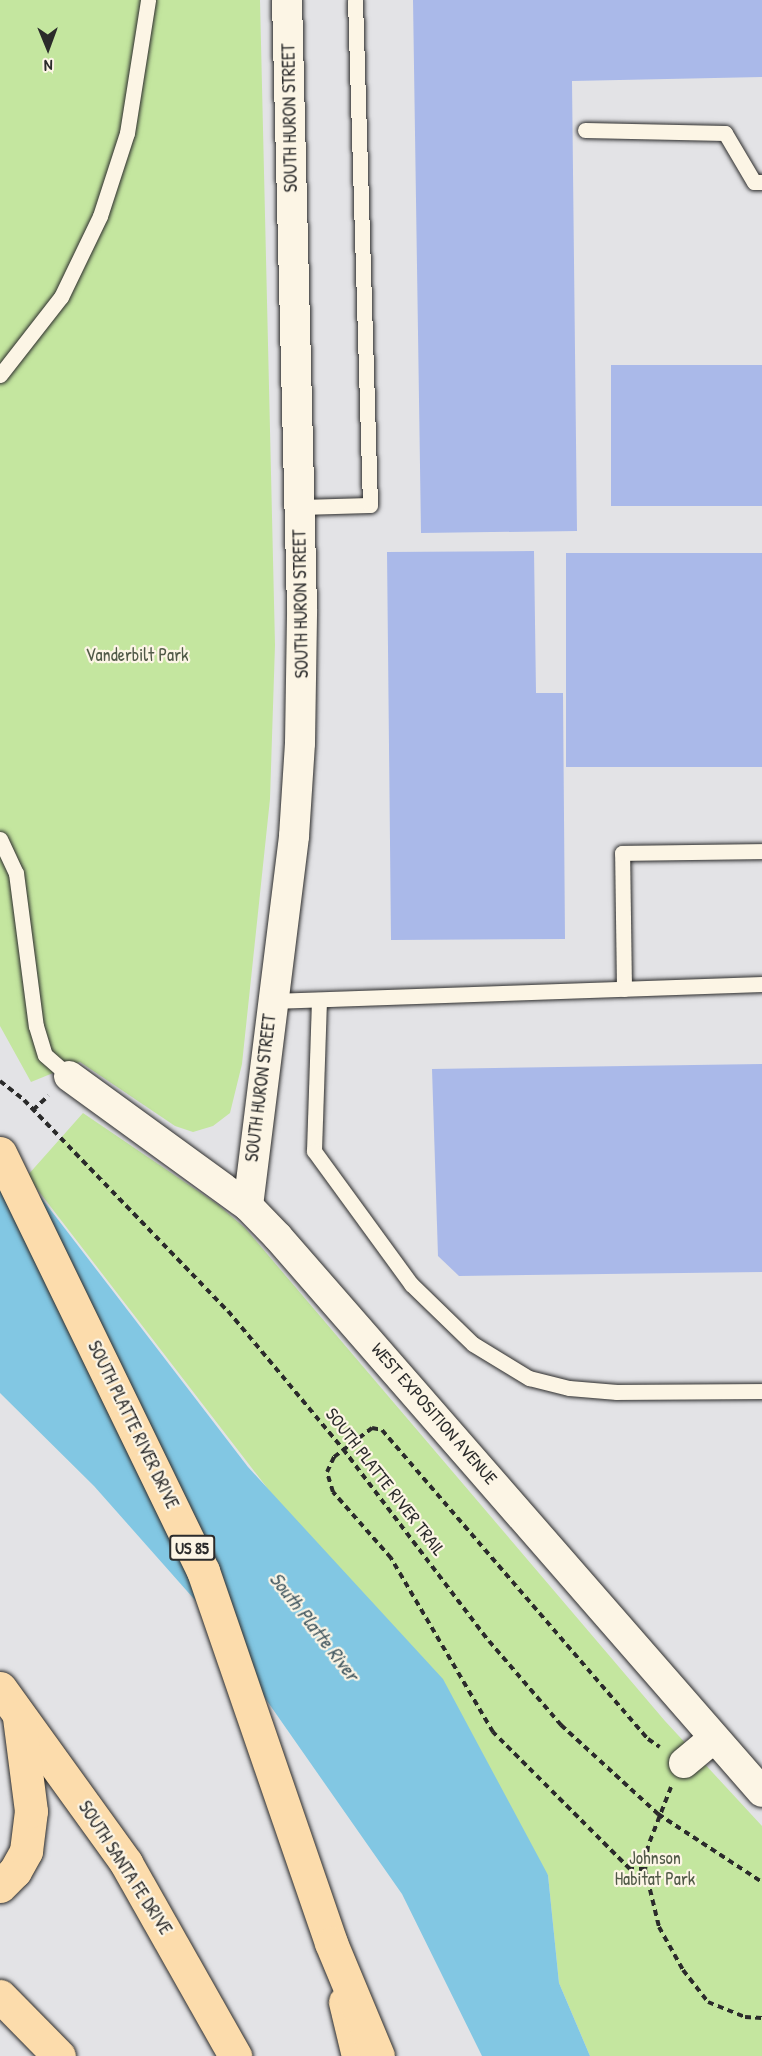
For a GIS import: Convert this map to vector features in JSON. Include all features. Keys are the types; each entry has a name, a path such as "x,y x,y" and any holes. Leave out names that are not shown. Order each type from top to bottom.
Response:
{"main road":[{"name":"SOUTH PLATTE RIVER DRIVE","path":"0,1153 203,1571 331,1943"},
{"name":"SOUTH SANTA FE DRIVE","path":"0,1688 126,1863 235,2056"},
{"path":"0,1886 15,1870 26,1851 31,1811 19,1717"},
{"path":"331,1943 358,2056"},
{"name":"US 85","path":"331,1943 378,2056"},
{"path":"0,1996 59,2056"}],"street":[{"name":"SOUTH HURON STREET","path":"248,1206 298,775 302,671 287,0"},
{"name":"WEST EXPOSITION AVENUE","path":"69,1076 248,1206 321,1284 762,1792"},
{"path":"684,1763 714,1738"}],"lane":[{"path":"0,375 61,297 100,216 128,133 148,0"},
{"path":"300,507 370,505 355,0"},
{"path":"585,130 725,133 754,182 762,182"},
{"path":"0,839 16,873 36,1026 45,1055 69,1076"},
{"path":"624,989 622,853 762,851"},
{"path":"272,1001 762,984"},
{"path":"319,1000 314,1151 411,1284 473,1344 529,1378 569,1388 617,1392 762,1391"}],"path":[{"name":"SOUTH PLATTE RIVER TRAIL","path":"0,1081 24,1100 228,1311 344,1449 496,1649 561,1725 658,1814 762,1882"},
{"path":"645,1869 630,1869 493,1732 391,1558 333,1492 327,1472 334,1457 372,1428 382,1430 648,1739 684,1763"},
{"path":"658,1814 645,1869 659,1927 683,1970 708,2002 745,2017 762,2018"}],"green space":[{"name":"Vanderbilt Park","path":"0,0 260,0 275,645 270,799 242,1064 230,1113 213,1126 193,1132 175,1126 80,1062 31,1082 0,1026"},
{"name":"Johnson Habitat Park","path":"83,1113 217,1204 245,1228 665,1721 762,1826 762,2056 590,2056 559,1983 548,1875 268,1489 27,1176"}],"water":[{"name":"South Platte River","path":"0,1144 248,1467 443,1679 548,1875 559,1983 590,2056 482,2056 402,1894 202,1608 94,1486 0,1393"}],"building":[{"path":"413,0 762,0 762,77 572,81 577,531 421,533"},
{"path":"611,365 762,365 762,506 611,506"},
{"path":"534,551 536,693 563,693 565,939 391,940 387,552"},
{"path":"566,553 762,553 762,767 566,767"},
{"path":"762,1064 762,1272 459,1276 438,1256 432,1069"}]}
